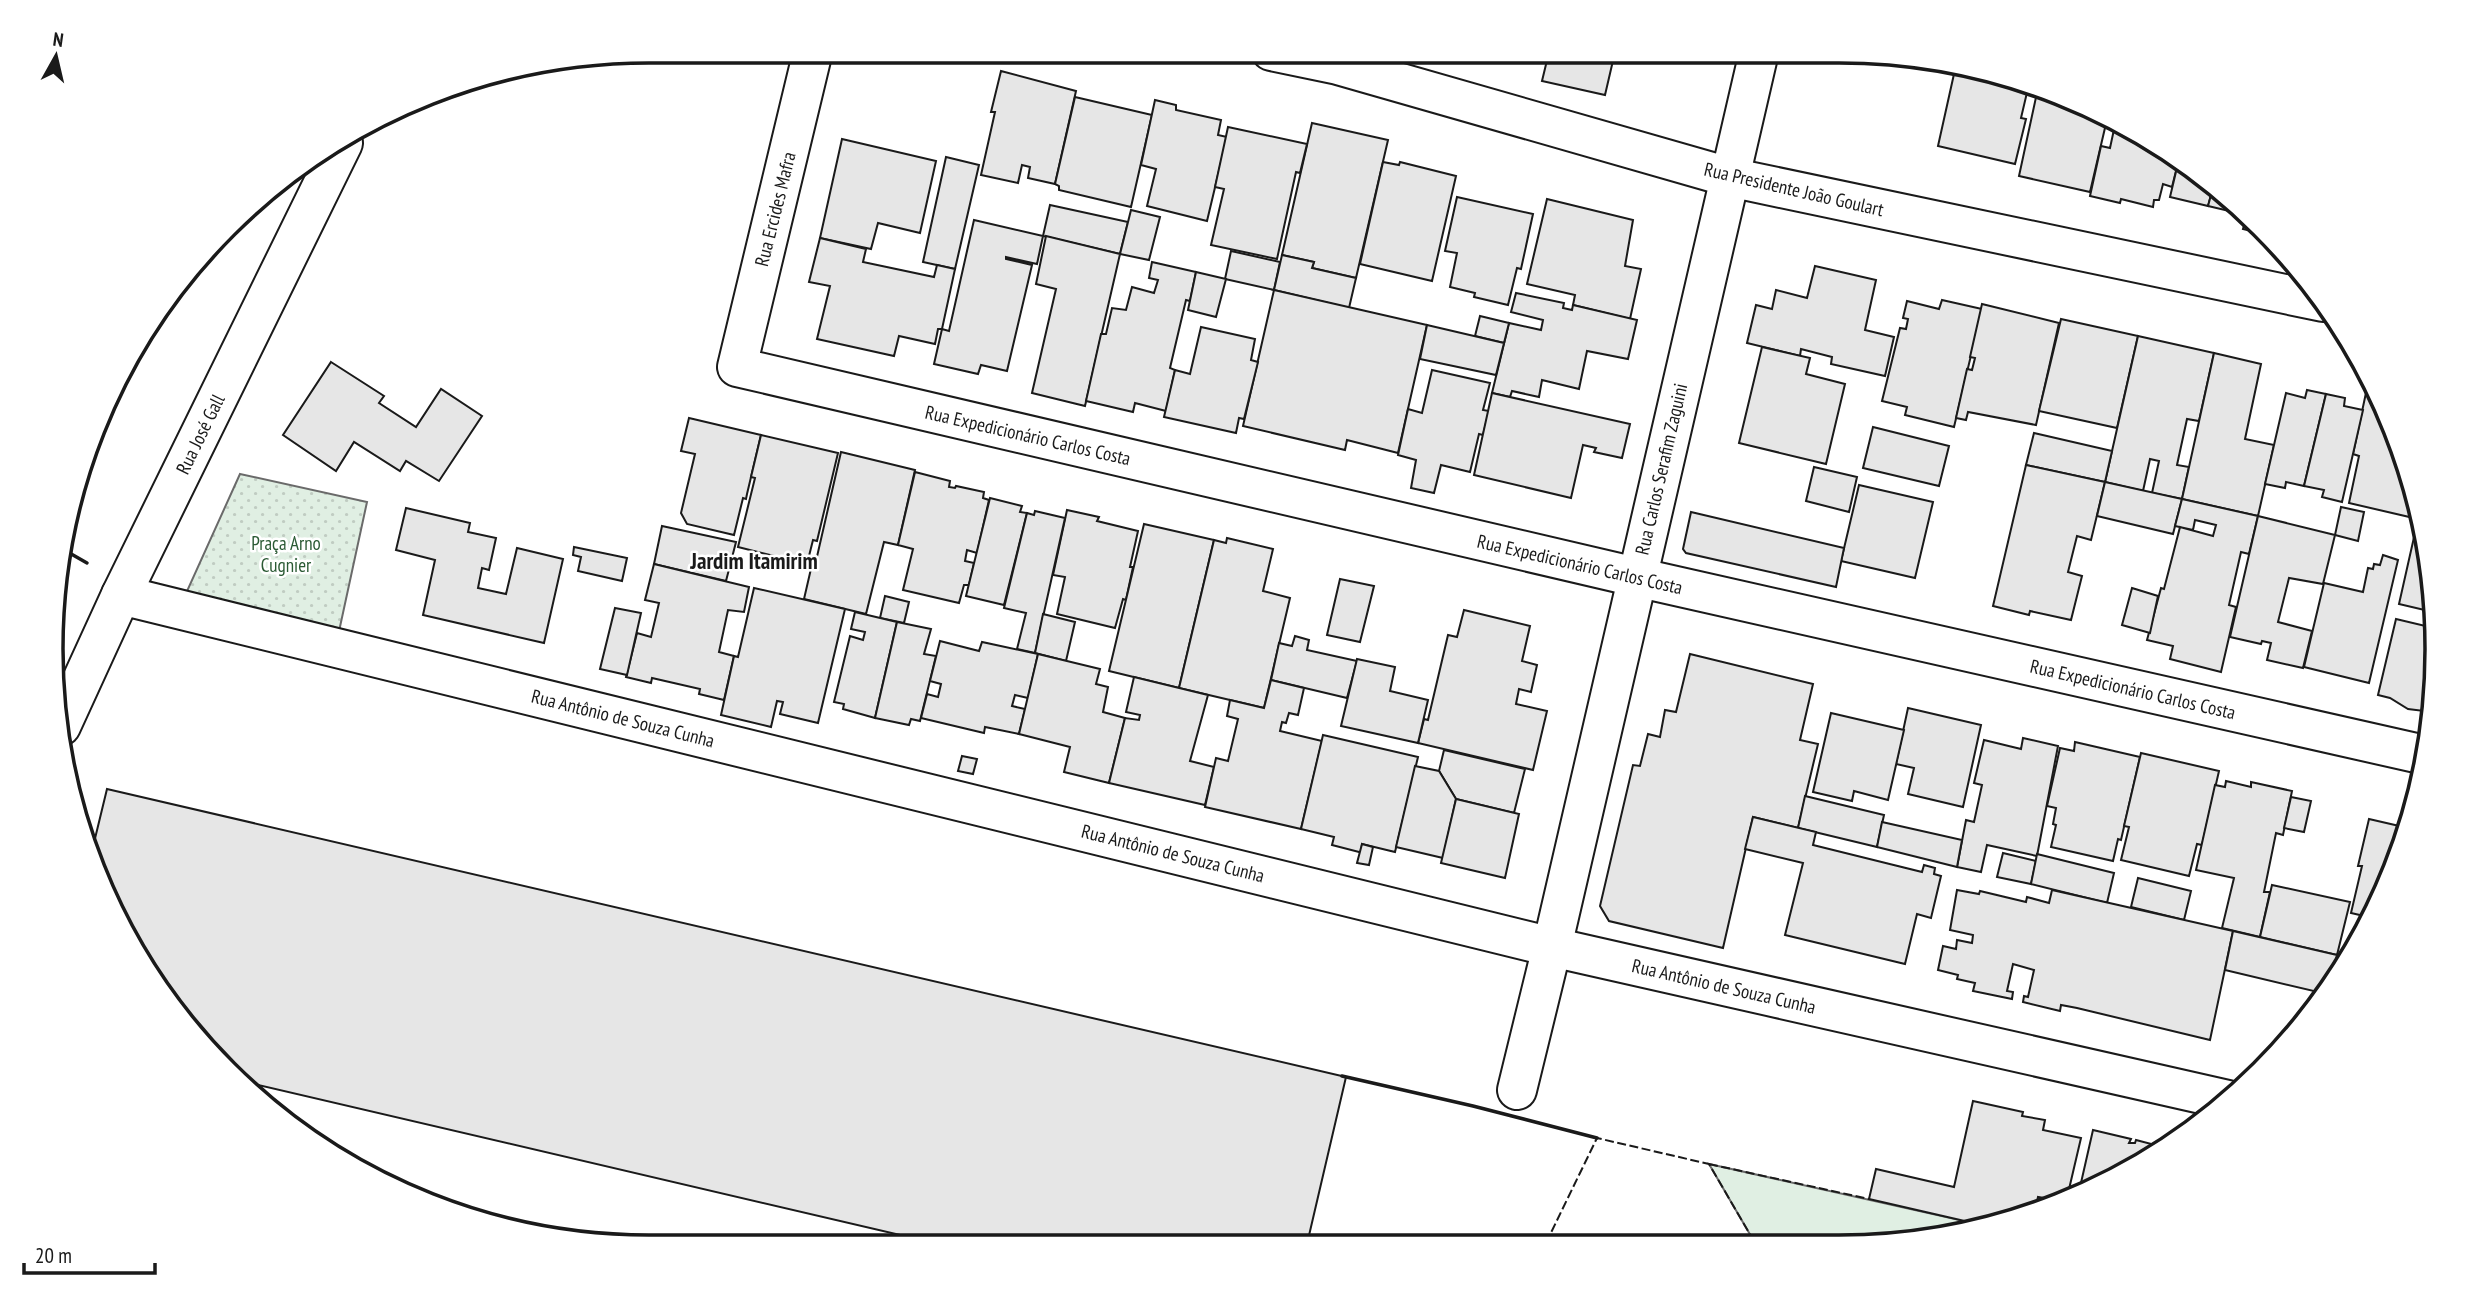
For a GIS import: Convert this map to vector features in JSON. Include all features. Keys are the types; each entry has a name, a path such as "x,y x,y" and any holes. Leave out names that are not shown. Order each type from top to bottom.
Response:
{"street":[{"name":"Rua Ercides Mafra","path":"737,366 810,63"},
{"name":"Rua Presidente João Goulart","path":"1356,63 1729,177 2309,299"},
{"name":"Rua Carlos Serafim Zaguini","path":"1517,1090 1756,63"},
{"name":"Rua José Gall","path":"67,713 121,595 338,153"},
{"name":"Rua Expedicionário Carlos Costa","path":"737,366 1636,578 2416,753"},
{"name":"Rua Antônio de Souza Cunha","path":"121,595 1552,947 2216,1097"}],"green space":[{"name":"Praça Arno Cugnier","path":"240,474 367,502 338,636 183,600"},
{"path":"1709,1164 1965,1221 1877,1234 1750,1235"}],"building":[{"path":"1546,63 1612,63 1605,95 1542,81"},
{"path":"1001,71 1076,91 1055,184 1028,178 1030,167 1022,165 1018,183 981,175"},
{"path":"1954,74 2027,94 2021,118 2026,119 2015,164 1938,146"},
{"path":"1075,97 1152,115 1131,207 1059,190 1059,186 1055,184"},
{"path":"2036,97 2105,127 2090,192 2019,176"},
{"path":"1155,100 1176,105 1176,110 1221,120 1218,135 1227,137 1207,221 1147,206 1156,169 1141,165"},
{"path":"1312,123 1388,140 1356,278 1312,268 1314,262 1282,255"},
{"path":"1228,127 1307,144 1300,173 1296,172 1277,259 1211,245 1224,189 1215,187"},
{"path":"2114,132 2165,162 2176,170 2172,187 2163,184 2159,200 2154,200 2153,207 2121,199 2120,203 2090,196 2101,146 2110,148"},
{"path":"842,139 936,161 920,233 878,223 871,249 820,238"},
{"path":"946,157 979,165 955,269 923,262"},
{"path":"1383,162 1399,165 1400,162 1456,176 1432,281 1360,264"},
{"path":"2176,170 2211,196 2208,206 2170,197"},
{"path":"2211,196 2228,211 2208,206"},
{"path":"1457,197 1533,214 1521,269 1517,268 1508,305 1474,297 1475,293 1450,287 1457,253 1445,251"},
{"path":"1547,199 1633,220 1625,266 1641,269 1630,319 1573,305 1575,295 1527,284"},
{"path":"1050,205 1128,222 1120,254 1043,236"},
{"path":"1131,210 1160,217 1149,260 1120,254"},
{"path":"974,220 1043,236 1037,264 1006,257 1032,265 1007,371 981,365 978,374 934,364 942,329 949,331"},
{"path":"1046,236 1120,254 1085,406 1032,393 1056,289 1036,284"},
{"path":"820,238 866,249 863,262 934,277 937,265 955,269 942,329 938,329 935,344 899,336 894,356 817,339 830,286 809,282"},
{"path":"1231,251 1280,262 1274,290 1225,279"},
{"path":"1282,255 1314,262 1312,268 1356,278 1349,308 1274,290"},
{"path":"1152,262 1196,272 1190,301 1186,300 1170,368 1175,370 1166,411 1135,403 1133,412 1086,401 1101,334 1106,334 1112,308 1126,310 1132,287 1154,293 1158,280 1149,278"},
{"path":"1815,266 1876,280 1865,330 1894,337 1885,376 1831,364 1832,357 1801,349 1800,356 1747,343 1756,305 1772,309 1776,290 1807,298"},
{"path":"1196,272 1226,279 1216,317 1188,310"},
{"path":"1274,290 1427,325 1398,453 1347,440 1345,450 1243,426"},
{"path":"1516,293 1564,303 1563,308 1572,310 1573,305 1637,320 1628,359 1587,351 1579,389 1542,380 1539,397 1512,391 1510,397 1492,393 1509,323 1541,330 1543,320 1511,312"},
{"path":"1942,300 1982,309 1954,427 1905,415 1907,407 1882,401 1900,328 1906,329 1908,319 1903,318 1907,301 1939,309"},
{"path":"1982,304 2059,323 2036,425 1968,412 1966,420 1956,418 1967,369 1972,370 1975,358 1970,357"},
{"path":"1480,316 1509,323 1504,343 1475,336"},
{"path":"2061,319 2138,336 2117,428 2039,411"},
{"path":"1427,325 1504,343 1496,375 1420,359"},
{"path":"1201,327 1255,339 1251,360 1258,362 1244,419 1239,418 1236,433 1164,417 1175,370 1190,374"},
{"path":"2138,336 2214,353 2199,421 2187,419 2177,465 2189,467 2182,499 2152,493 2159,461 2150,459 2143,491 2105,482"},
{"path":"1762,347 1810,358 1806,374 1845,384 1826,464 1739,443"},
{"path":"2214,353 2261,364 2245,439 2274,445 2258,516 2182,499"},
{"path":"331,362 384,396 379,403 416,427 441,389 482,416 439,481 406,461 400,471 354,442 336,471 283,435"},
{"path":"1432,370 1490,383 1483,410 1489,411 1483,435 1479,434 1470,472 1441,465 1434,493 1411,488 1416,460 1398,455 1408,409 1422,413"},
{"path":"2307,390 2326,394 2304,486 2286,482 2285,488 2265,484 2286,393 2305,398"},
{"path":"2366,392 2394,461 2410,517 2349,503 2359,456 2353,454"},
{"path":"1492,393 1630,424 1622,458 1594,452 1596,448 1583,445 1571,498 1474,475"},
{"path":"2326,394 2345,398 2344,406 2363,410 2342,502 2322,497 2324,490 2304,486"},
{"path":"689,418 761,435 746,499 743,498 734,535 687,524 681,513 695,454 681,451"},
{"path":"1873,427 1949,446 1939,486 1863,468"},
{"path":"2034,433 2112,451 2105,482 2026,465"},
{"path":"761,435 838,453 817,541 813,540 807,564 738,547 755,478 751,477"},
{"path":"841,452 915,470 898,545 884,542 866,614 804,599 813,560 816,561"},
{"path":"2026,465 2105,482 2091,540 2077,536 2068,572 2082,576 2071,620 2030,611 2029,615 1993,606"},
{"path":"1814,467 1857,477 1849,512 1806,501"},
{"path":"915,472 950,481 949,487 984,492 983,498 989,500 977,553 967,550 965,561 974,563 969,585 964,585 959,603 903,590 913,549 898,545"},
{"path":"2105,482 2182,499 2173,534 2097,516"},
{"path":"1859,485 1933,502 1915,578 1841,561"},
{"path":"990,498 1022,506 1020,512 1027,513 1004,605 966,596"},
{"path":"2182,499 2258,516 2249,554 2241,552 2229,605 2236,607 2221,672 2170,659 2173,646 2147,640 2180,527 2175,526","holes":["2195,520 2216,525 2213,536 2182,528 2193,530"]},
{"path":"2341,507 2364,512 2358,541 2335,535"},
{"path":"406,508 470,523 468,532 496,538 489,570 482,568 478,588 506,594 517,548 563,559 544,643 423,615 435,560 396,550"},
{"path":"1067,510 1099,517 1097,521 1138,531 1126,600 1123,599 1115,628 1057,614 1065,577 1053,575"},
{"path":"1035,511 1065,518 1035,653 1017,649 1026,613 1004,608 1027,513 1034,515"},
{"path":"1691,512 1844,548 1836,587 1686,553 1683,549"},
{"path":"2258,516 2335,535 2323,584 2289,578 2278,622 2312,631 2303,668 2267,660 2271,643 2262,641 2261,644 2230,637"},
{"path":"1144,524 1214,540 1179,688 1109,671"},
{"path":"662,526 736,542 726,581 654,564"},
{"path":"2414,536 2424,610 2399,604"},
{"path":"1227,538 1273,549 1263,591 1290,598 1264,708 1179,688 1214,540 1226,543"},
{"path":"574,547 627,558 622,581 578,571 581,557 573,555"},
{"path":"2383,555 2398,560 2369,683 2304,667 2324,583 2363,592 2368,568 2373,569 2374,564 2380,565"},
{"path":"654,564 749,587 744,612 728,610 719,652 734,656 724,700 699,694 700,689 652,678 651,683 626,677 637,633 651,637 659,603 645,600"},
{"path":"1340,579 1374,586 1360,642 1327,635"},
{"path":"754,588 845,609 818,723 780,714 783,702 777,701 771,727 721,715 734,656 738,657"},
{"path":"2132,588 2158,596 2150,633 2122,625"},
{"path":"885,596 909,602 904,623 880,618"},
{"path":"615,608 641,613 627,675 600,669"},
{"path":"1464,610 1530,626 1522,661 1537,665 1531,692 1519,689 1516,704 1547,711 1533,770 1418,743 1424,719 1428,720 1448,635 1457,637"},
{"path":"855,612 897,622 875,718 843,709 844,704 834,702 850,636 863,640 865,632 851,629"},
{"path":"1043,614 1075,622 1066,661 1035,653"},
{"path":"2396,619 2424,626 2422,711 2408,709 2390,698 2378,695"},
{"path":"897,622 931,629 924,654 936,656 920,721 911,719 909,725 875,718"},
{"path":"1295,636 1309,640 1307,650 1357,661 1347,698 1271,680 1279,643 1292,646"},
{"path":"940,641 979,651 982,642 1038,654 1028,698 1015,695 1012,706 1025,709 1019,734 985,727 984,733 921,718 927,694 938,697 941,684 930,681"},
{"path":"1038,654 1100,669 1096,684 1108,687 1103,712 1125,718 1109,783 1064,772 1070,747 1019,734"},
{"path":"1690,654 1813,684 1800,740 1818,744 1798,828 1753,817 1723,948 1609,921 1600,906 1633,765 1640,766 1648,734 1660,737 1665,710 1676,712"},
{"path":"1357,659 1395,667 1390,691 1428,700 1418,743 1341,726"},
{"path":"1134,677 1208,695 1190,761 1214,767 1205,805 1109,783 1125,718 1139,720 1140,715 1126,712"},
{"path":"1271,680 1304,688 1298,715 1289,713 1286,723 1282,722 1280,731 1322,741 1301,829 1205,807 1216,758 1228,761 1238,719 1227,716 1230,700 1264,708"},
{"path":"1908,708 1981,725 1963,807 1908,794 1914,768 1896,764"},
{"path":"1831,713 1904,730 1888,800 1854,791 1852,801 1813,792"},
{"path":"1323,735 1418,757 1395,852 1362,844 1359,852 1332,845 1334,837 1301,829"},
{"path":"2023,738 2058,746 2037,856 1987,845 1981,872 1957,867 1966,820 1974,822 1982,785 1974,783 1984,740 2021,749"},
{"path":"2075,742 2140,757 2121,840 2118,839 2113,861 2051,847 2056,825 2053,824 2056,808 2047,806 2060,748 2074,751"},
{"path":"1444,750 1525,769 1514,813 1456,799 1439,771"},
{"path":"2141,753 2219,771 2202,845 2197,844 2189,876 2121,860 2129,827 2124,826"},
{"path":"962,756 977,759 973,774 958,771"},
{"path":"1415,766 1439,771 1456,799 1443,858 1396,847"},
{"path":"2226,781 2251,787 2251,782 2292,791 2283,835 2276,833 2264,892 2270,892 2260,937 2222,928 2234,878 2196,870 2215,785 2225,787"},
{"path":"107,789 1346,1077 1309,1235 900,1235 258,1085 208,1035 162,975 123,908 95,839"},
{"path":"1805,796 1884,815 1877,847 1798,828"},
{"path":"2291,797 2311,801 2304,832 2284,828"},
{"path":"1456,799 1519,814 1505,878 1441,863"},
{"path":"1753,817 1816,832 1813,845 1922,872 1924,865 1935,868 1934,874 1941,876 1931,918 1917,914 1905,964 1785,935 1803,863 1745,849"},
{"path":"2369,819 2397,826 2361,915 2351,913 2362,866 2358,866"},
{"path":"1882,822 1962,840 1957,867 1877,847"},
{"path":"1362,844 1373,847 1369,865 1357,863"},
{"path":"2003,853 2036,861 2031,884 1997,877"},
{"path":"2037,854 2114,873 2107,903 2031,884"},
{"path":"2138,878 2191,891 2184,920 2131,907"},
{"path":"2272,885 2350,902 2337,955 2260,937"},
{"path":"1957,890 1979,894 1980,891 2026,902 2027,897 2049,903 2052,890 2233,931 2210,1040 2077,1008 2061,1005 2060,1011 2023,1002 2024,996 2028,997 2034,970 2013,964 2007,991 2013,992 2012,999 1973,991 1975,983 1957,979 1958,975 1938,970 1943,946 1956,949 1957,940 1972,943 1973,935 1950,930"},
{"path":"2233,931 2337,955 2314,991 2225,970"},
{"path":"1973,1101 2023,1112 2022,1116 2045,1120 2043,1130 2081,1138 2069,1187 1991,1215 1965,1221 1869,1199 1876,1169 1954,1187"},
{"path":"2093,1130 2131,1139 2129,1143 2135,1143 2136,1140 2152,1144 2098,1175 2081,1182"}],"fence":[{"path":"1550,1235 1597,1138 1709,1164 1750,1235"},
{"path":"1709,1164 1869,1199"}],"wall":[{"path":"71,554 87,563"},
{"path":"1342,1076 1597,1138"}],"district":[{"name":"Jardim Itamirim","path":"754,560"}]}
